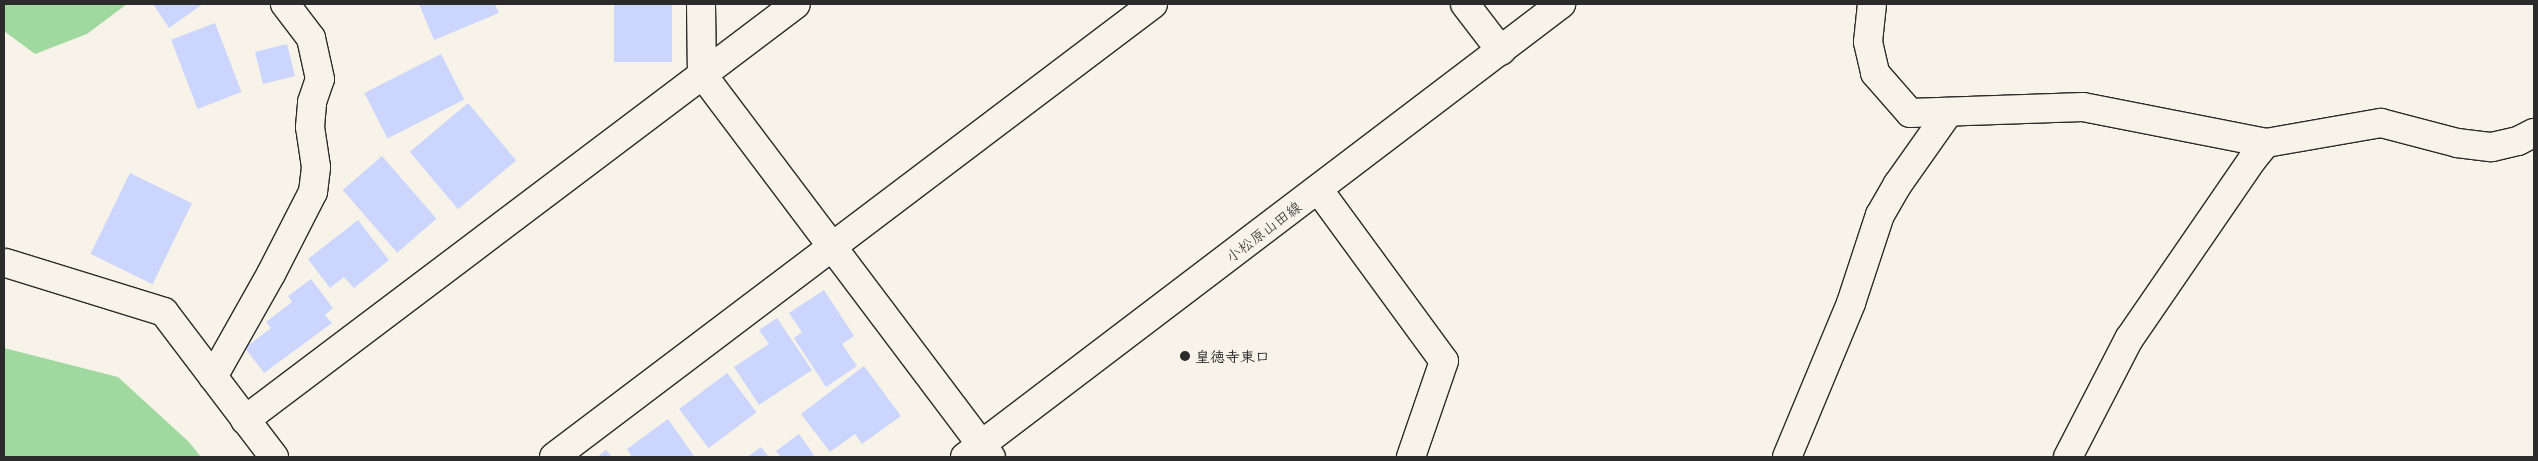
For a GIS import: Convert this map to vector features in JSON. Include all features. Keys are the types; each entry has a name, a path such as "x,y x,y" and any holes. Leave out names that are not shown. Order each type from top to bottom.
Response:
{"street":[{"path":"213,377 271,274 313,192 316,168 310,127 312,102 320,79 311,38 286,4"},
{"path":"701,4 702,74 832,247 979,453"},
{"path":"245,420 796,4"},
{"path":"554,457 1153,4"},
{"path":"1465,4 1500,51"},
{"name":"小松原山田線","path":"979,453 1318,189 1561,4"},
{"path":"1872,4 1868,42 1875,73 1910,113 2083,107 2266,143 2381,123 2457,143 2492,147 2518,141 2534,133"},
{"path":"1787,457 1851,303 1880,215 1898,184 1948,113"},
{"path":"2068,457 2130,339 2266,143"},
{"path":"1318,189 1444,361 1411,457"},
{"path":"6,263 164,312 274,457"}],"green space":[{"path":"4,4 127,4 87,34 35,54 4,31"},
{"path":"4,348 118,377 189,442 201,457 4,457"}],"building":[{"path":"153,4 203,4 169,28"},
{"path":"419,4 495,4 499,13 434,40"},
{"path":"614,4 672,4 672,62 614,62"},
{"path":"215,23 242,92 198,109 171,40"},
{"path":"287,44 295,76 263,84 255,52"},
{"path":"441,54 464,99 388,138 364,93"},
{"path":"468,103 516,160 458,209 410,152"},
{"path":"382,156 436,219 397,253 343,190"},
{"path":"130,173 192,203 153,284 91,254"},
{"path":"358,220 389,260 354,288 344,277 330,288 308,259"},
{"path":"311,279 333,308 325,315 332,323 264,373 245,348 271,328 266,322 292,302 288,296"},
{"path":"824,290 854,336 842,344 857,366 826,387 794,338 802,332 789,313"},
{"path":"777,318 812,370 759,405 734,367 769,344 759,330"},
{"path":"864,366 901,416 862,444 855,434 830,452 801,414"},
{"path":"727,373 756,412 709,448 679,409"},
{"path":"668,419 694,456 632,457 627,449"},
{"path":"799,434 814,455 811,457 781,457 776,451"},
{"path":"761,447 769,457 747,457"},
{"path":"606,450 612,457 597,457"}],"place":[{"name":"皇徳寺東口","path":"1185,356"}]}
